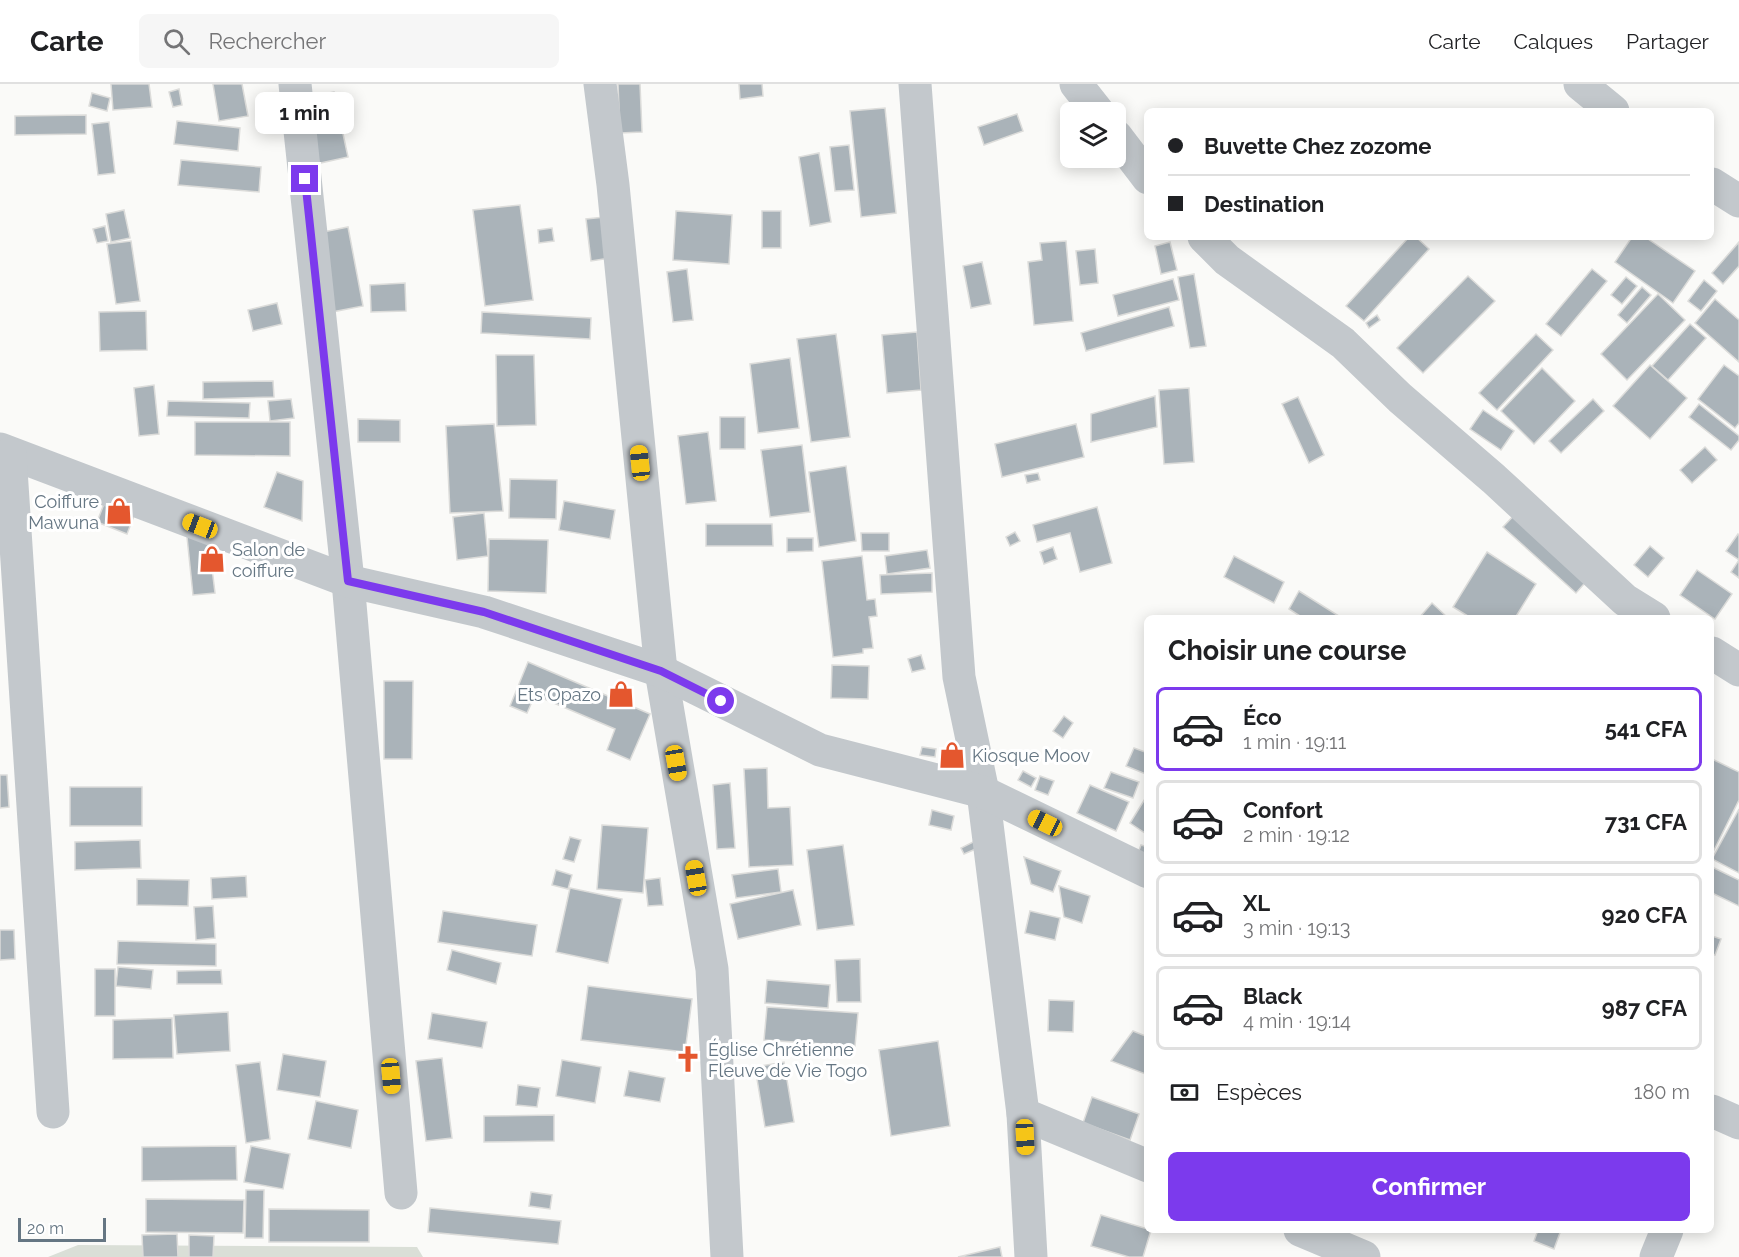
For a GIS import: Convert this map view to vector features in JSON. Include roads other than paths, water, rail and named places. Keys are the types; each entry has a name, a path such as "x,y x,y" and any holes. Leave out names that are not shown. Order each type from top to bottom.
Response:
{"street":[{"path":"295,84 348,581 401,1193"},
{"path":"600,84 613,185 661,671 712,969 727,1257"},
{"path":"915,84 959,677 983,792 1023,1114 1031,1257"},
{"path":"1076,84 1090,102"},
{"path":"1580,84 1609,108"},
{"path":"1126,149 1144,173"},
{"path":"1714,185 1739,201"},
{"path":"1207,240 1227,260 1343,343 1400,398 1494,479 1616,609 1641,615"},
{"path":"54,1112 5,451 348,581 484,612 661,671 820,750 983,792 1144,870"},
{"path":"1714,654 1739,670"},
{"path":"1714,1112 1739,1123"},
{"path":"1023,1114 1144,1164"},
{"path":"1307,1233 1364,1257"},
{"path":"1656,1257 1666,1233"}],"place":[{"name":"Coiffure Mawuna","path":"119,511"},
{"name":"Salon de coiffure","path":"212,559"},
{"name":"Ets Opazo","path":"621,694"},
{"name":"Kiosque Moov","path":"952,755"},
{"name":"Église Chrétienne Fleuve de Vie Togo","path":"688,1059"}]}
